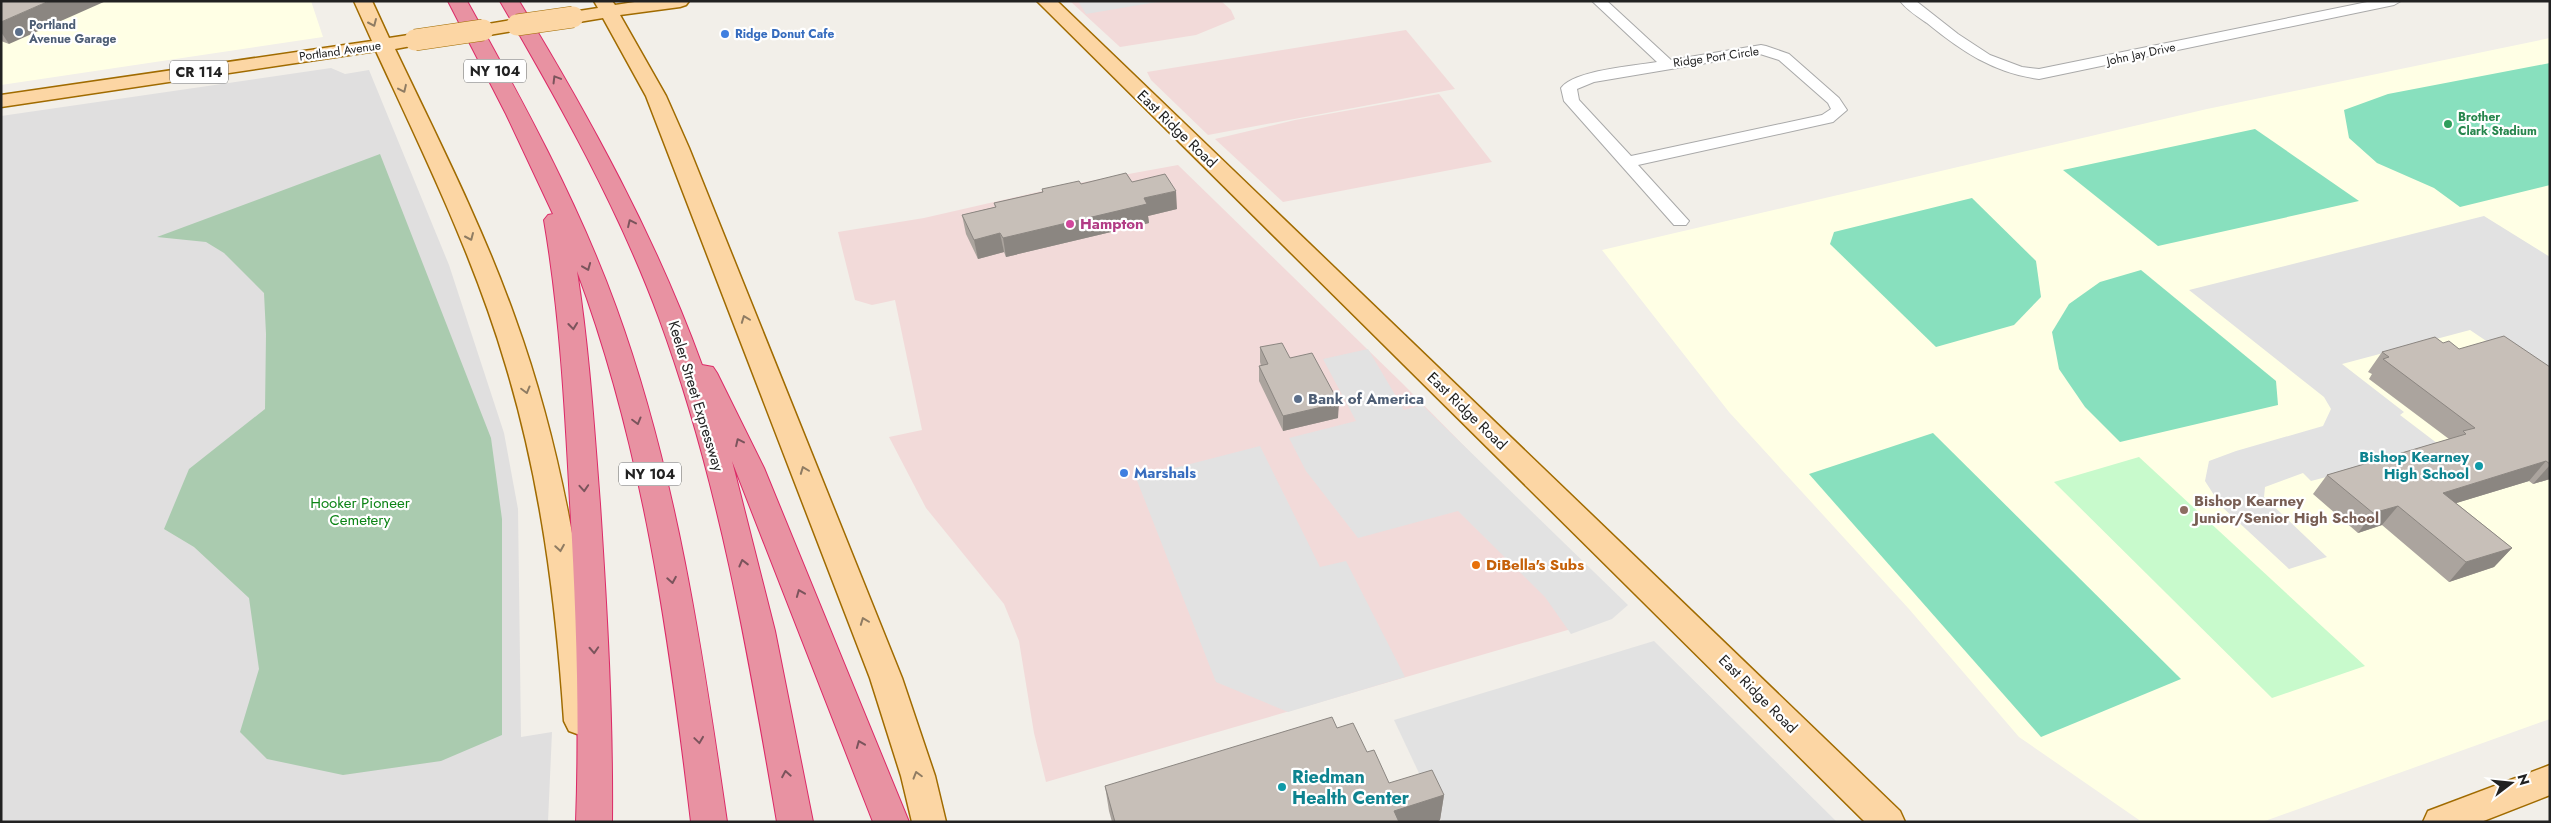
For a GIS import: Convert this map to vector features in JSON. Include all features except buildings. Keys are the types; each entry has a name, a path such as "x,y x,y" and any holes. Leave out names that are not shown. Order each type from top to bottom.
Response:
{"highway":[{"name":"NY 104","path":"457,1 533,142 559,196 615,344 638,425 660,519 681,627 709,822"},
{"name":"Keeler Street Expressway","path":"510,1 589,136 651,267 692,377 737,536 769,680 795,822"},
{"path":"533,142 554,214 564,268 575,348 595,658 596,751 594,822"},
{"path":"651,267 750,468 891,822"}],"main road":[{"path":"363,1 497,302 531,409 550,491 570,612 580,711 584,822"},
{"name":"Portland Avenue","path":"1,101 573,17 606,6 680,1"},
{"name":"East Ridge Road","path":"1046,1 1888,822"},
{"path":"606,6 656,96 689,176 886,678 908,743 929,822"},
{"path":"2440,822 2550,780"}],"street":[{"path":"1600,1 1667,64"},
{"name":"John Jay Drive","path":"1907,1 1989,61 2014,71 2033,74 2060,71 2394,1"},
{"path":"2320,1 2340,13"},
{"name":"Ridge Port Circle","path":"1751,49 1770,51 1790,61 1834,101 1839,110 1833,117 1819,122 1627,162 1572,101 1569,88 1582,80 1667,64 1751,49"},
{"path":"1627,162 1680,221"}],"shaded area":[{"path":"1,1 311,1 323,37 1,85"},
{"path":"1070,1 1221,1 1231,10 1235,19 1196,35 1120,47"},
{"path":"1078,1 1163,1 1086,14"},
{"path":"1406,30 1455,89 1208,135 1151,80 1147,72"},
{"name":"Bishop Kearney Junior/Senior High School","path":"2550,38 2550,719 2262,822 2142,822 2019,737 1909,609 1729,412 1602,250 2207,109"},
{"path":"331,68 345,74 369,70 449,265 504,433 518,509 521,737 552,732 548,822 1,822 1,116"},
{"path":"1439,94 1492,162 1283,202 1215,139 1295,120"},
{"path":"1178,165 1403,384 1623,607 1595,622 1046,782 1034,733 1019,641 1004,604 926,508 889,437 922,430 895,300 872,305 855,300 838,232 924,218 1068,185"},
{"path":"2484,216 2550,257 2550,384 2470,330 2342,364 2404,412 2400,415 2442,447 2311,481 2303,473 2265,487 2264,497 2327,557 2289,569 2221,506 2205,481 2209,461 2236,451 2323,426 2331,409 2324,397 2189,290"},
{"path":"1368,349 1404,410 1422,405 1628,605 1612,619 1571,634 1545,597 1458,511 1358,538 1306,471 1289,438 1356,421 1323,359"},
{"path":"1260,446 1320,567 1346,561 1405,677 1288,712 1216,682 1136,478"},
{"path":"1654,641 1837,822 1442,822 1394,720"}],"green space":[{"name":"Brother Clark Stadium","path":"2550,63 2550,185 2460,207 2434,188 2377,163 2349,138 2344,110 2388,94"},
{"path":"2255,129 2359,201 2158,246 2063,170"},
{"name":"Hooker Pioneer Cemetery","path":"380,154 491,438 502,519 502,735 441,761 343,775 267,759 240,732 259,669 249,598 194,547 164,529 189,469 265,409 266,334 264,293 224,253 206,242 157,237"},
{"path":"1972,198 2036,261 2041,297 2014,325 1936,347 1830,244 1834,232"},
{"path":"2141,270 2276,381 2278,405 2120,442 2085,407 2059,369 2052,332 2069,304 2100,282"},
{"path":"1933,433 2181,679 2041,737 1809,474"},
{"path":"2139,457 2365,666 2272,698 2054,482"}],"place":[{"name":"Portland Avenue Garage","path":"19,32"},
{"name":"Ridge Donut Cafe","path":"725,34"},
{"name":"Brother Clark Stadium","path":"2448,124"},
{"name":"Hampton","path":"1070,224"},
{"name":"Bank of America","path":"1298,399"},
{"name":"Bishop Kearney High School","path":"2479,466"},
{"name":"Marshals","path":"1124,473"},
{"name":"Bishop Kearney Junior/Senior High School","path":"2184,510"},
{"name":"DiBella's Subs","path":"1476,565"},
{"name":"Riedman Health Center","path":"1282,787"}]}
